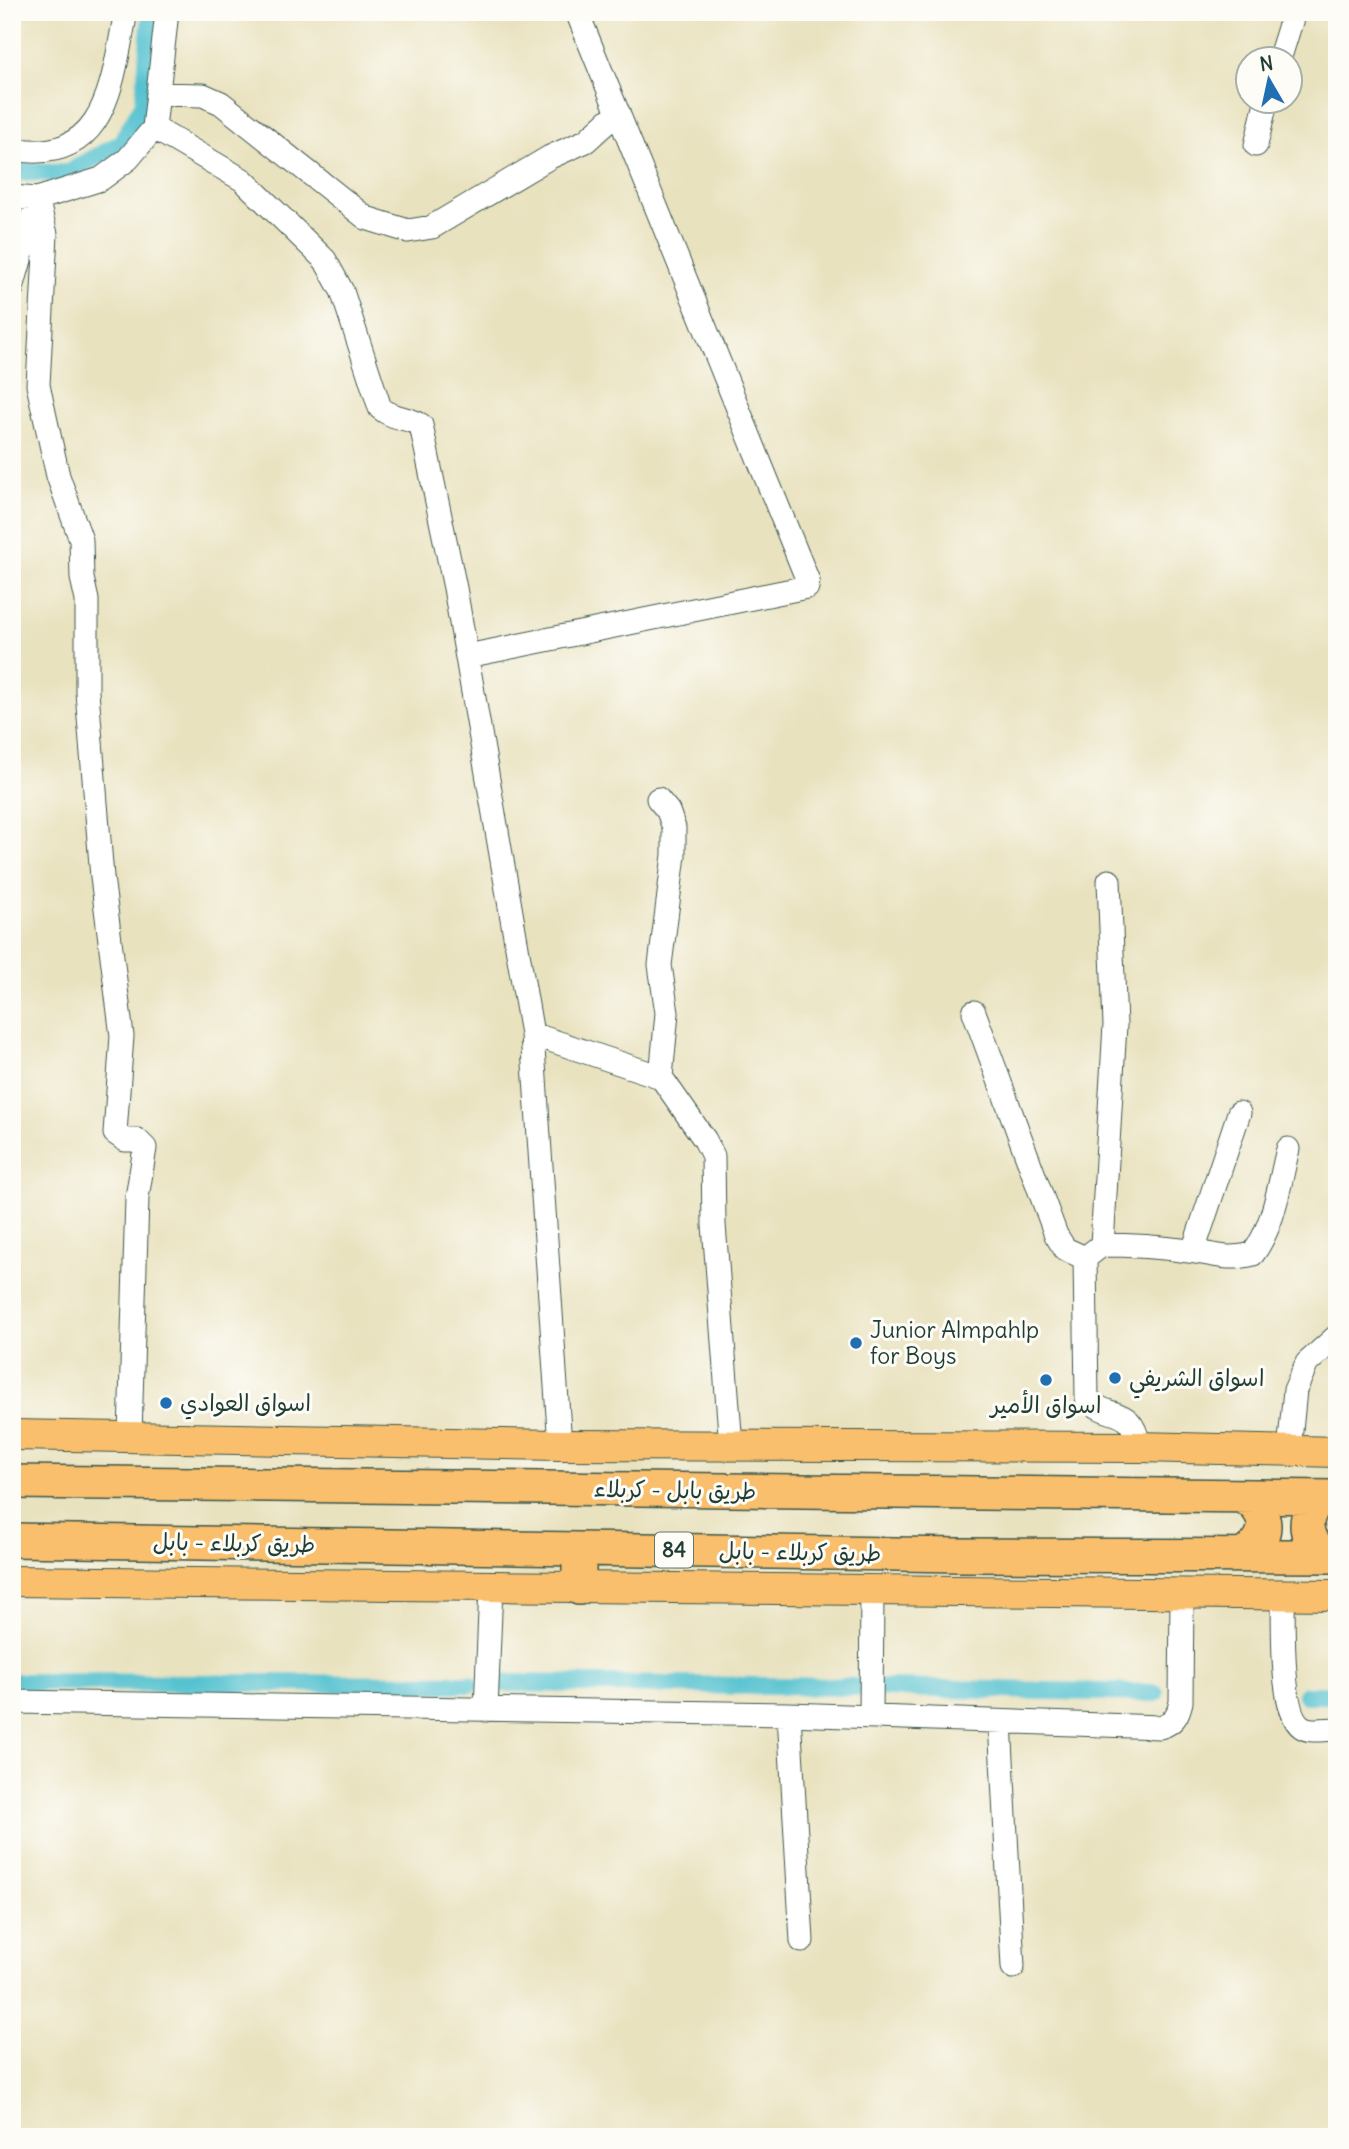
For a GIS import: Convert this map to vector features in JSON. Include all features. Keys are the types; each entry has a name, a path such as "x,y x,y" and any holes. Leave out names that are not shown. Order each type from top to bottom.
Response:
{"highway":[{"name":"طريق بابل - كربلاء","path":"12,1482 1329,1497"},
{"path":"1243,1496 1260,1511 1264,1533 1257,1547 1244,1555"},
{"path":"1329,1497 1310,1508 1306,1522 1307,1536 1315,1548 1332,1556"},
{"name":"طريق كربلاء - بابل","path":"12,1540 959,1555 1332,1556"},
{"path":"579,1549 579,1588"}],"main road":[{"path":"12,1435 560,1445 1140,1447 1337,1451"},
{"path":"12,1581 1337,1595"}],"street":[{"path":"12,149 34,153 68,145 91,127 108,100 126,12"},
{"path":"12,197 37,199 102,178 128,159 154,128 167,12"},
{"path":"467,656 807,587 808,580 577,12"},
{"path":"1283,46 1294,12"},
{"path":"158,94 203,95 221,103 366,218 408,231 432,227 550,157 586,141 618,112"},
{"path":"1256,145 1263,116"},
{"path":"154,128 243,180 325,260 342,292 380,408 388,415 411,419 421,425 467,656 532,1034 560,1445"},
{"path":"12,288 37,199"},
{"path":"37,199 46,234 38,385 58,476 81,540 82,578 88,600 87,692 102,877 121,1036 116,1133 125,1140 137,1140 145,1148 137,1198 130,1436"},
{"path":"658,799 668,811 674,828 674,855 660,965 667,1013 661,1077 680,1109 697,1127 713,1156 714,1225 731,1446"},
{"path":"1109,881 1115,1025 1094,1252 1087,1398 1096,1406 1125,1416 1136,1430 1140,1447"},
{"path":"974,1012 1056,1235 1065,1249 1094,1252 1143,1245 1193,1251 1220,1258 1253,1254 1262,1241 1272,1214 1288,1149"},
{"path":"532,1034 661,1077"},
{"path":"1193,1251 1239,1113"},
{"path":"1289,1451 1295,1390 1307,1363 1337,1336"},
{"path":"486,1710 491,1587"},
{"path":"872,1590 872,1717"},
{"path":"12,1702 789,1714 1160,1727 1173,1721 1181,1702 1182,1594"},
{"path":"1283,1595 1286,1685 1295,1722 1305,1729 1337,1729"},
{"path":"789,1714 802,1941"},
{"path":"1000,1723 1013,1967"}],"waterway":[{"path":"12,172 67,173 121,143 144,103 151,12"},
{"path":"12,1682 470,1684"},
{"path":"503,1683 860,1687"},
{"path":"885,1688 1155,1693"},
{"path":"1306,1695 1337,1695"}],"place":[{"name":"Junior Almpahlp for Boys","path":"856,1343"},
{"name":"اسواق الشريفي","path":"1115,1378"},
{"name":"اسواق الأمير","path":"1046,1380"},
{"name":"اسواق العوادي","path":"166,1403"}]}
